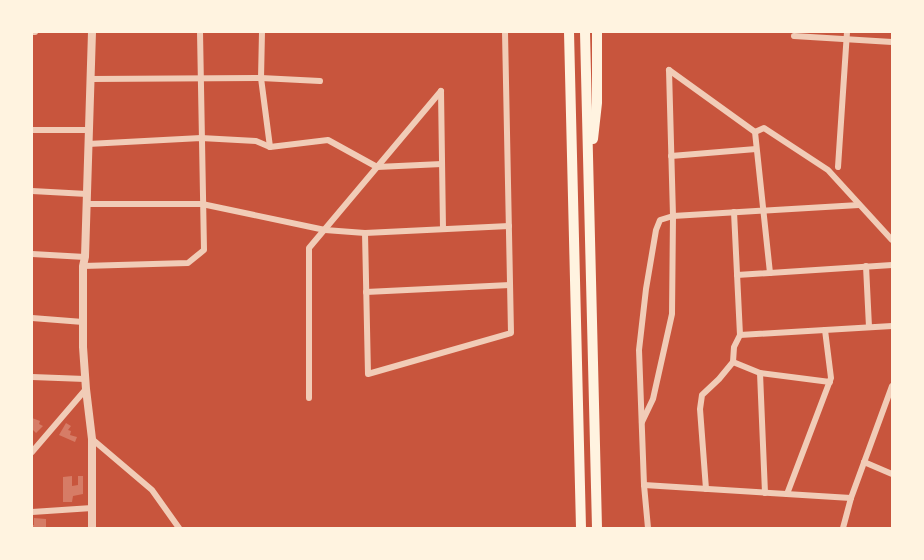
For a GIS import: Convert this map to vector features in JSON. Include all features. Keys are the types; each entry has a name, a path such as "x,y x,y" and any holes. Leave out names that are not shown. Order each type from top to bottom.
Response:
{"highway":[{"path":"567,32 580,528"},
{"path":"585,32 597,528"},
{"path":"589,157 597,103 597,32"}],"street":[{"path":"92,32 83,322 85,379 92,439 93,528"},
{"path":"83,266 188,263 204,250 200,32"},
{"path":"262,32 261,78 270,147"},
{"path":"365,233 368,374 511,333 505,32"},
{"path":"838,167 847,32"},
{"path":"794,36 892,42"},
{"path":"642,423 653,399 672,314 673,216 669,70 754,132 770,273"},
{"path":"90,79 261,78 320,81"},
{"path":"309,398 309,248 441,91 444,229"},
{"path":"754,132 764,128 828,170 892,240"},
{"path":"32,130 88,130"},
{"path":"88,144 201,138 256,141 270,147 328,140 377,167 442,164"},
{"path":"671,156 756,149"},
{"path":"32,191 87,194"},
{"path":"87,204 202,204 325,230 365,233 509,226"},
{"path":"648,528 644,485 639,350 646,289 656,230 660,220 673,216 859,205"},
{"path":"706,489 700,409 702,395 733,362 734,347 740,335 734,212"},
{"path":"32,254 85,257"},
{"path":"737,275 892,265"},
{"path":"866,267 869,327"},
{"path":"366,292 510,285"},
{"path":"32,318 83,322"},
{"path":"740,335 892,326"},
{"path":"787,494 830,382 825,330"},
{"path":"733,362 760,373 830,382"},
{"path":"760,373 765,492"},
{"path":"32,377 85,379"},
{"path":"843,528 851,498 892,386"},
{"path":"32,452 86,389"},
{"path":"885,404 892,407"},
{"path":"92,439 152,490 179,528"},
{"path":"864,462 892,474"},
{"path":"644,485 851,498"},
{"path":"32,512 92,508"}],"building":[{"path":"32,418 40,421 39,424 43,426 36,433 32,429"},
{"path":"66,423 71,426 68,430 71,431 70,435 77,437 75,442 59,435"},
{"path":"72,476 72,486 78,485 78,476 83,476 83,494 73,496 72,502 63,502 63,477"},
{"path":"34,518 46,519 46,528 32,528"}]}
